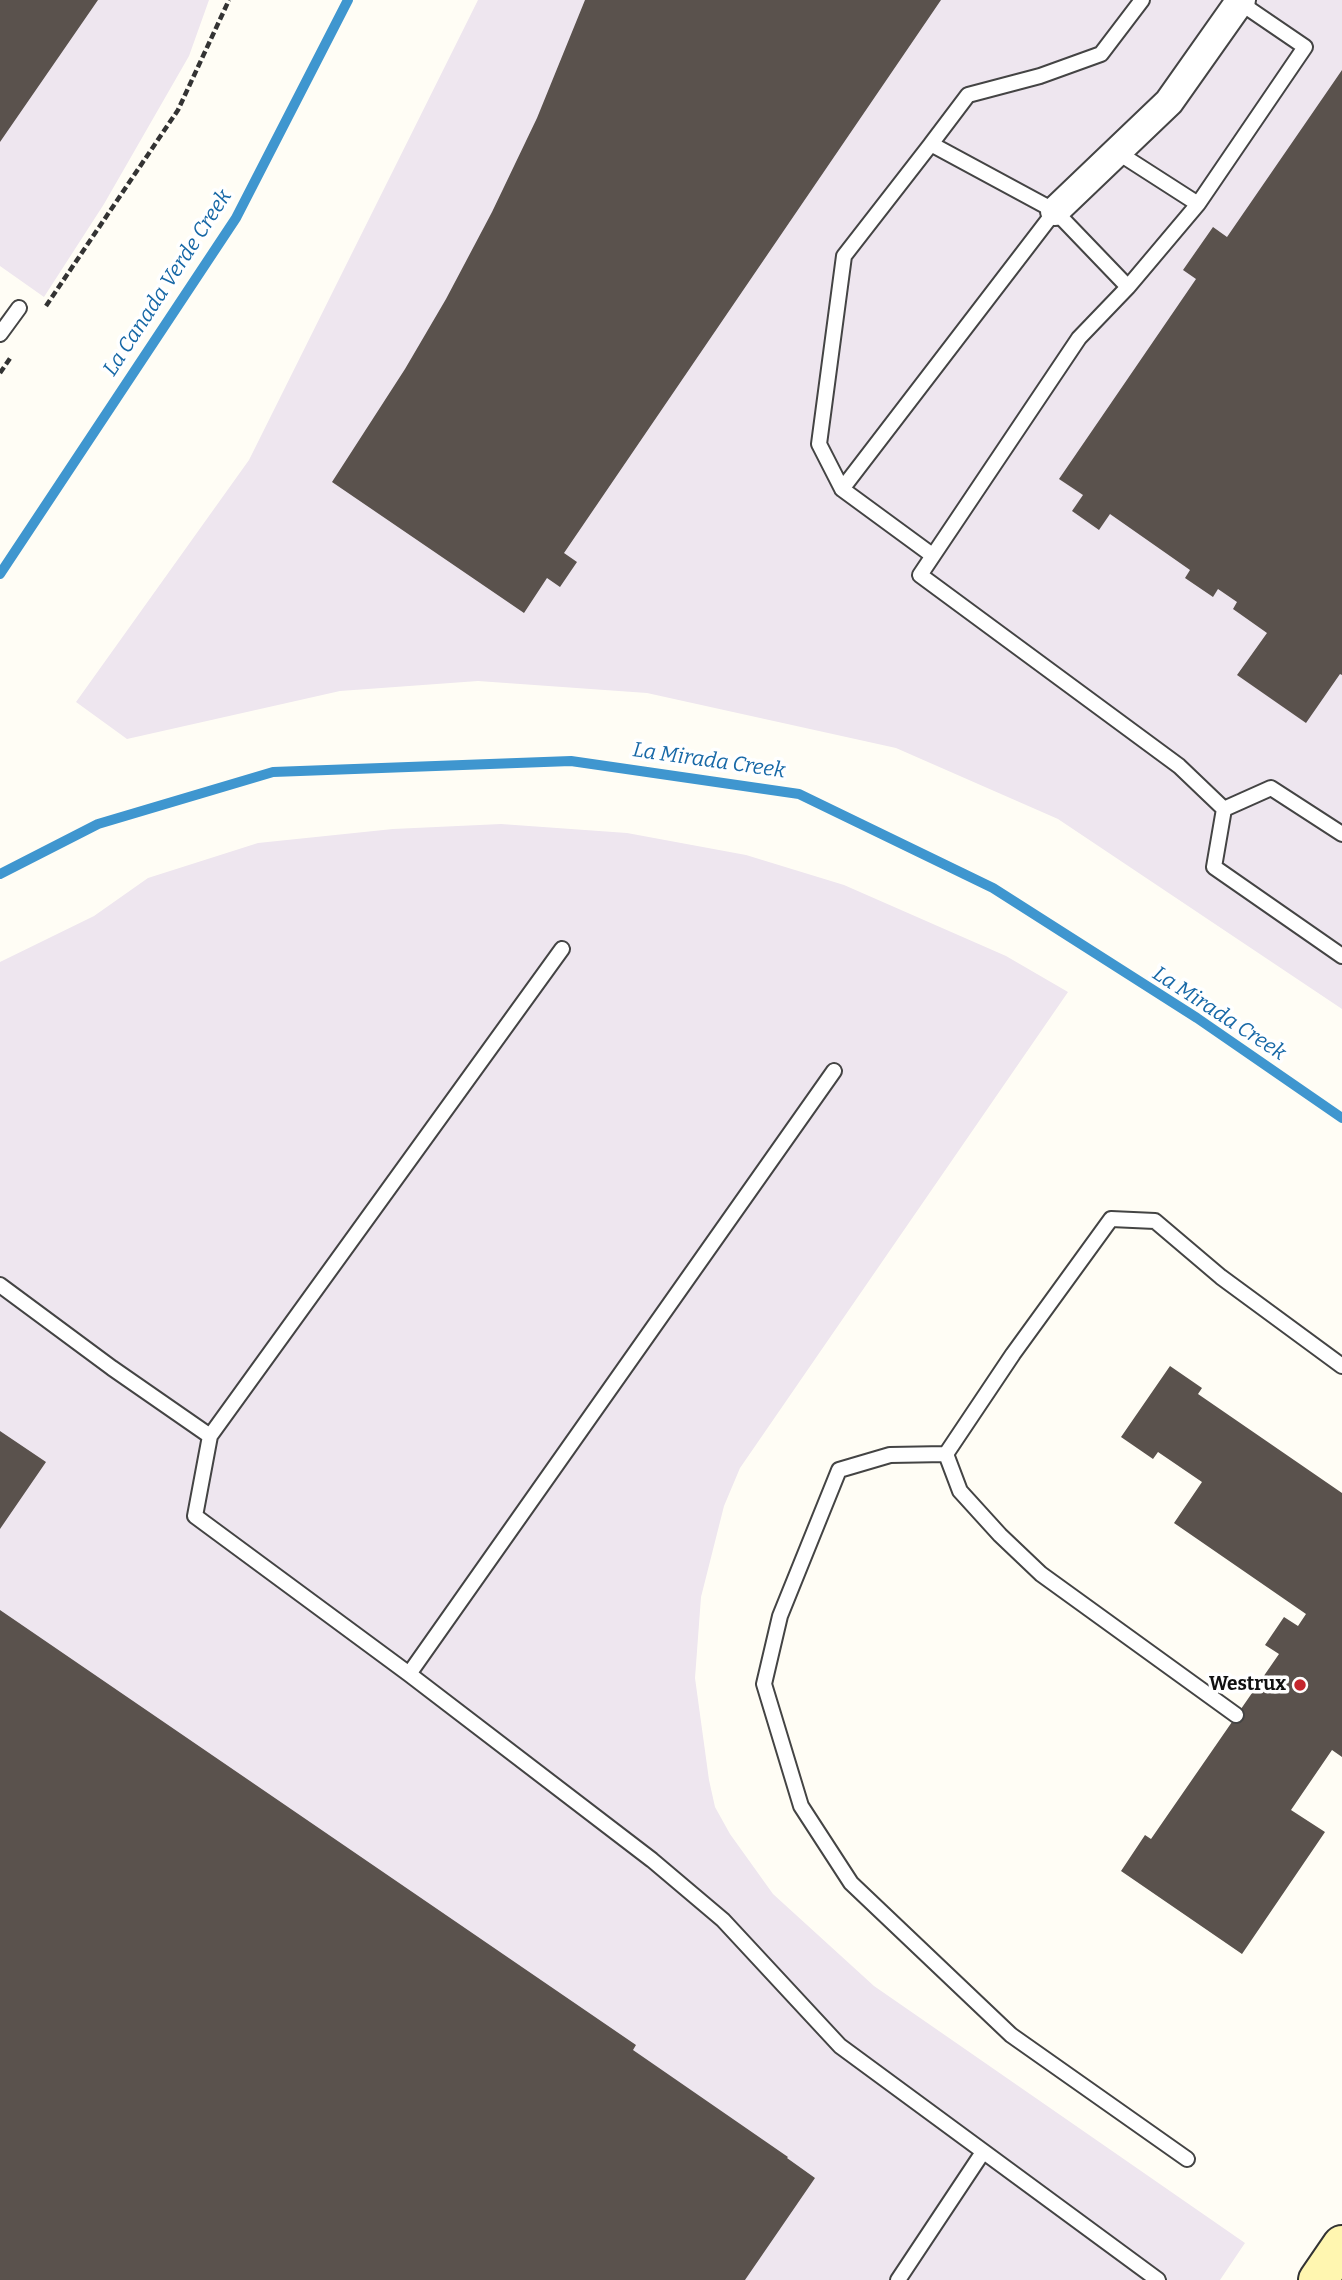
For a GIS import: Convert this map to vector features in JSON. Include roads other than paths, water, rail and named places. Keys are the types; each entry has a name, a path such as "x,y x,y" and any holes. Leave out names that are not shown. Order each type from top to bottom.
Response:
{"main road":[{"path":"1318,2280 1342,2245"}],"street":[{"path":"1055,211 1170,102 1240,1"}],"lane":[{"path":"933,555 842,489 819,444 844,256 968,95 1040,76 1101,54 1142,0"},
{"path":"1224,809 1178,766 919,575 1079,338 1128,287 1198,204 1305,47 1240,1"},
{"path":"931,144 1055,211 1128,287"},
{"path":"1117,152 1198,204"},
{"path":"842,489 1055,211"},
{"path":"0,334 19,308"},
{"path":"1224,809 1271,788 1342,834"},
{"path":"1224,809 1214,867 1342,956"},
{"path":"562,949 210,1436 195,1516 409,1674 662,1869 723,1920 840,2046 1158,2280"},
{"path":"409,1674 834,1071"},
{"path":"946,1454 1013,1354 1111,1219 1155,1222 1221,1277 1342,1366"},
{"path":"0,1285 210,1436"},
{"path":"946,1454 960,1491 1000,1535 1041,1574 1236,1715"},
{"path":"946,1454 890,1455 839,1470 780,1616 764,1684 801,1805 850,1883 1011,2035 1187,2159"},
{"path":"898,2280 983,2152"}],"waterway":[{"name":"La Canada Verde Creek","path":"0,574 236,218 348,0"},
{"name":"La Mirada Creek","path":"0,874 98,824 273,772 571,761 799,794 993,888 1197,1018 1342,1118"}],"place":[{"name":"Westrux","path":"1300,1685"}]}
